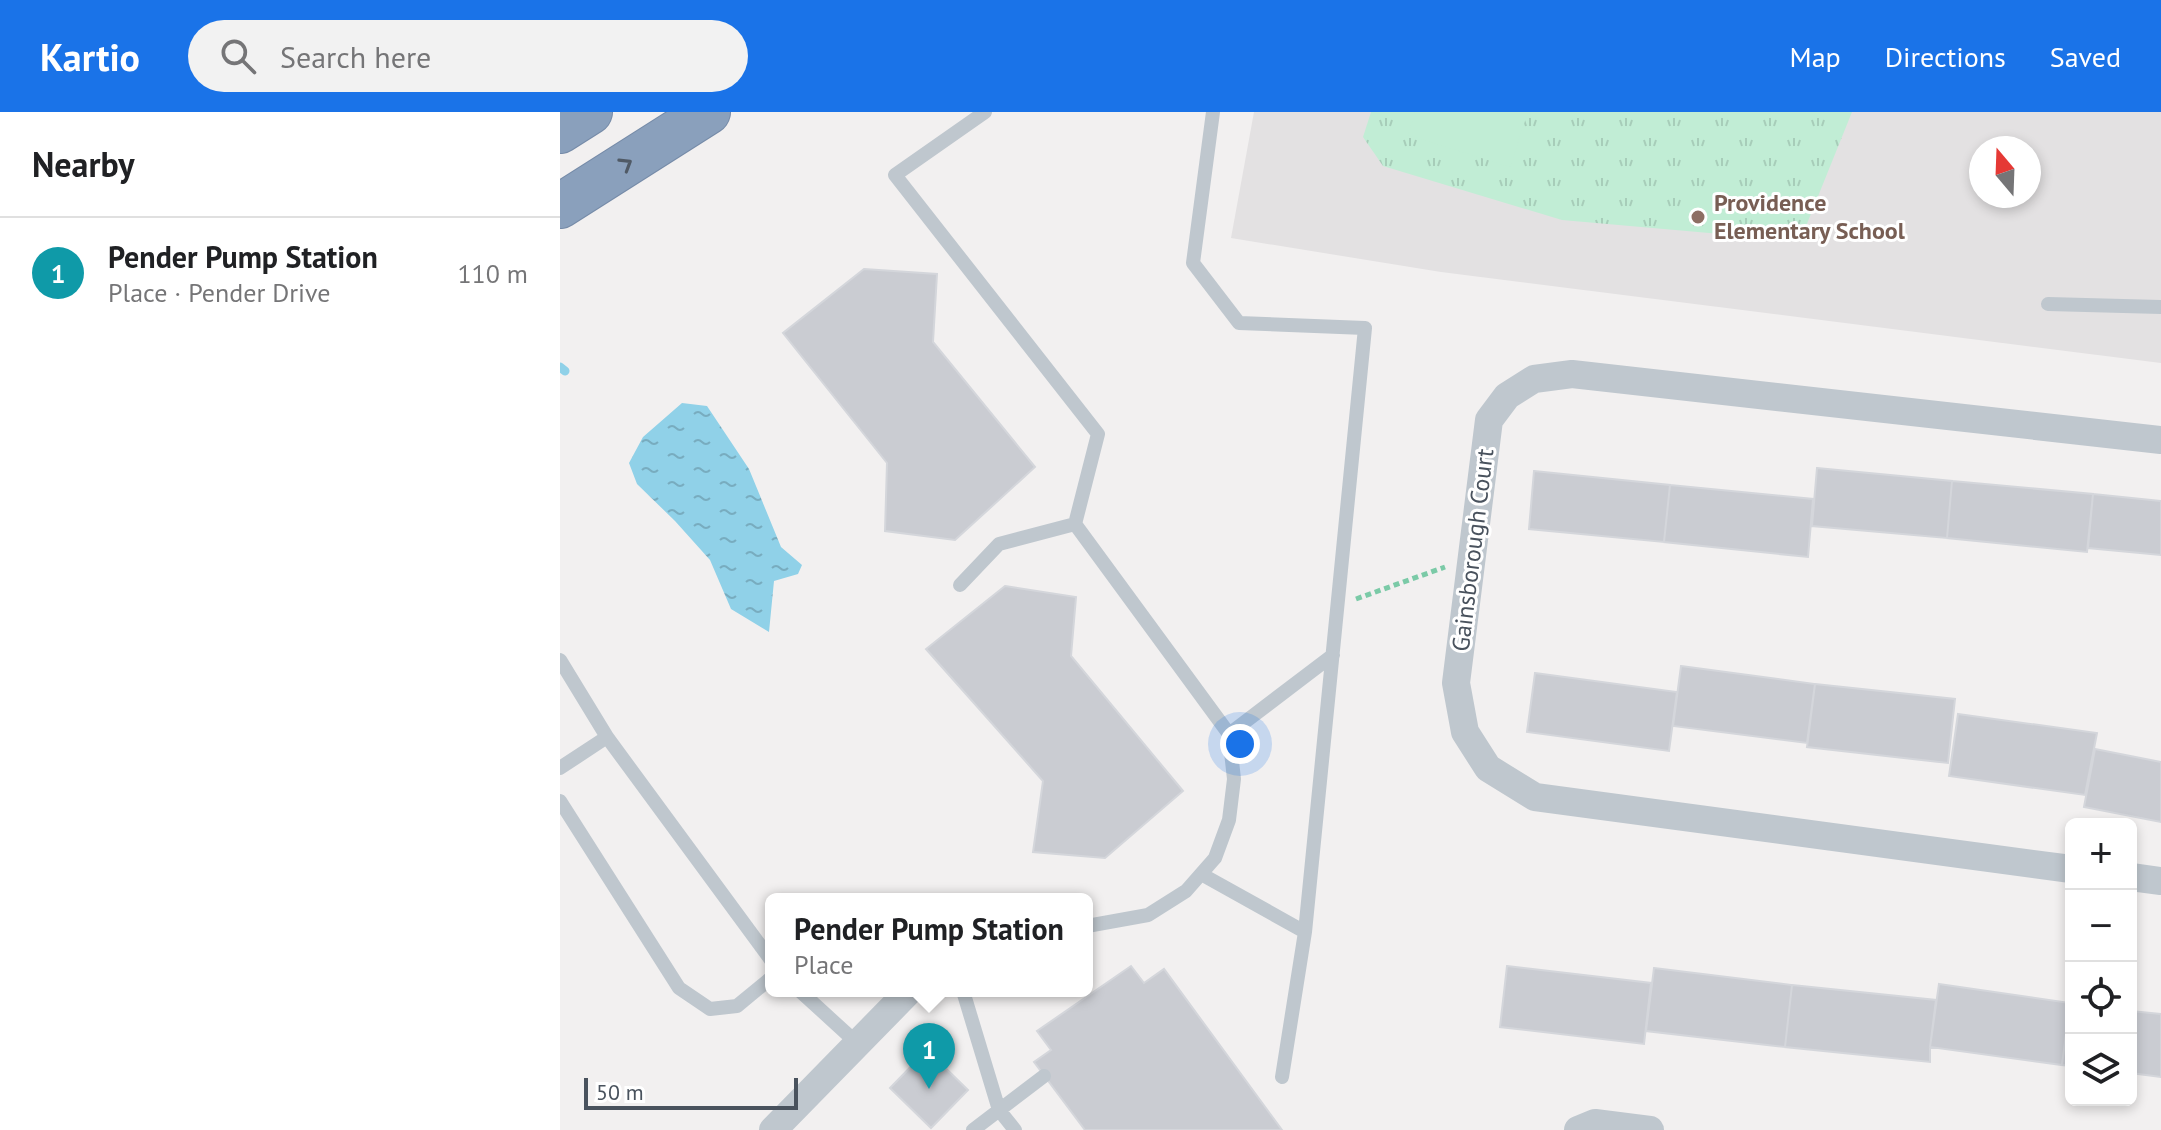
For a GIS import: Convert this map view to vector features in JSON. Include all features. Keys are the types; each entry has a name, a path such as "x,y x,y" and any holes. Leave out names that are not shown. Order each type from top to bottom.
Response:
{"highway":[{"path":"560,131 590,112"},
{"path":"560,206 708,112"}],"street":[{"name":"Gainsborough Court","path":"2065,868 1535,797 1488,768 1465,732 1456,683 1489,420 1507,396 1534,379 1572,374 2161,440"},
{"path":"2137,878 2161,881"},
{"path":"773,1130 903,997"},
{"path":"1578,1130 1595,1123 1650,1130"}],"lane":[{"path":"985,112 895,175 1098,434 1075,524"},
{"path":"1213,112 1193,263 1239,323 1365,328 1305,932 1282,1077"},
{"path":"2048,304 2161,307"},
{"path":"960,585 999,544 1075,524"},
{"path":"1075,524 1229,734 1234,779 1229,820 1215,858 1186,891 1148,915 1093,925"},
{"path":"1229,734 1333,655"},
{"path":"560,660 607,737 765,952"},
{"path":"560,768 607,737"},
{"path":"560,801 679,988 710,1009 737,1006 765,983"},
{"path":"1201,874 1305,932"},
{"path":"807,997 858,1044"},
{"path":"965,997 999,1110 1015,1130"},
{"path":"973,1130 1044,1076"}],"path":[{"path":"1338,605 1472,557"}],"shaded area":[{"name":"Providence Elementary School","path":"1254,112 2161,112 2161,363 1441,272 1231,238"}],"green space":[{"path":"1371,112 1852,112 1800,241 1562,220 1383,166 1363,137"},
{"path":"1415,112 1528,112 1510,167 1408,135"}],"water":[{"path":"682,403 707,406 749,469 781,547 802,565 798,574 774,581 769,632 731,609 710,560 637,484 629,463 643,437"}],"building":[{"path":"864,269 937,274 933,342 1035,467 955,540 885,531 887,463 783,333"},
{"path":"1817,468 1952,481 1947,538 1812,526"},
{"path":"1534,471 1670,485 1664,542 1529,529"},
{"path":"1952,481 2093,494 2087,552 1947,538"},
{"path":"1670,485 1813,499 1808,557 1664,542"},
{"path":"2093,494 2161,501 2161,555 2088,548"},
{"path":"1005,586 1076,597 1071,656 1183,791 1105,858 1033,852 1043,781 926,649"},
{"path":"1681,666 1815,684 1807,743 1673,726"},
{"path":"1535,673 1677,692 1669,751 1527,732"},
{"path":"1815,684 1955,699 1948,763 1807,747"},
{"path":"1958,714 2097,733 2085,795 1949,776"},
{"path":"2095,749 2161,762 2161,822 2084,807"},
{"path":"1131,966 1144,983 1164,969 1282,1130 1085,1130 1034,1062 1051,1050 1037,1031 1086,997 1093,997 1093,992"},
{"path":"1507,966 1651,983 1644,1044 1500,1027"},
{"path":"1654,968 1792,985 1785,1047 1646,1031"},
{"path":"1939,984 2065,1002 2062,1065 1930,1047"},
{"path":"1792,985 1936,1000 1930,1062 1785,1047"},
{"path":"2137,1012 2161,1014 2161,1077 2137,1074"},
{"path":"927,1050 968,1090 931,1128 890,1088"}],"waterway":[{"path":"560,367 565,371"}],"place":[{"name":"Providence Elementary School","path":"1698,217"},
{"name":"Pender Pump Station","path":"929,1089"}]}
